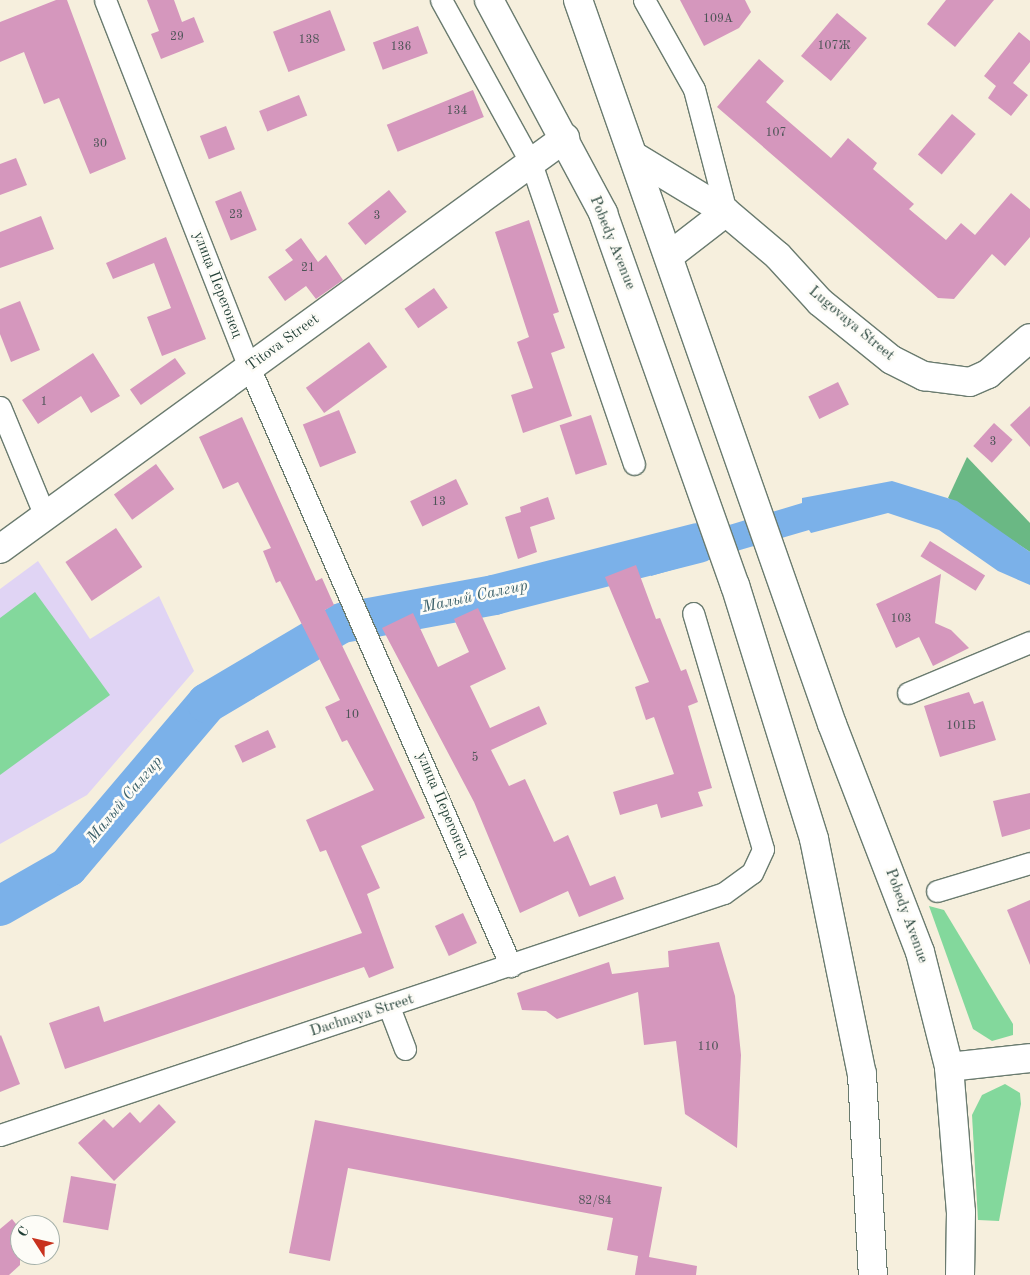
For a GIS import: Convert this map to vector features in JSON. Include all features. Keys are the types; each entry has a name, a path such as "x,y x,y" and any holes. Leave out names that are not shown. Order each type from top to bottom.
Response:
{"main road":[{"name":"Pobedy Avenue","path":"489,0 565,138 603,213 736,585 814,839 843,969 862,1074 874,1275"},
{"path":"578,0 637,158 669,256 726,212"},
{"name":"Titova Street","path":"0,548 565,138"},
{"name":"Lugovaya Street","path":"637,158 726,212 778,256 820,302 892,360 924,376 970,382 988,374 1030,338"},
{"name":"Pobedy Avenue","path":"669,256 780,572 920,952 949,1067 961,1212 960,1275"},
{"path":"949,1067 1030,1058"}],"street":[{"name":"улица Перегонец","path":"105,0 249,367 373,643 511,966"},
{"path":"441,0 531,163 634,464"},
{"path":"644,0 694,89 726,212"},
{"path":"0,408 44,516"},
{"name":"Dachnaya Street","path":"0,1135 389,1007 724,893 752,873 763,849 693,613"},
{"path":"908,693 1030,642"},
{"path":"937,891 1030,863"},
{"path":"389,1007 405,1049"}],"shaded area":[{"path":"38,561 90,639 159,596 194,671 87,795 0,844 0,589"}],"green space":[{"path":"967,457 1030,523 1030,552 948,498"},
{"path":"35,592 110,695 0,775 0,618"},
{"path":"929,906 944,910 1013,1024 1013,1035 992,1041 973,1029"},
{"path":"1005,1084 1020,1093 1021,1104 999,1221 978,1220 972,1115 982,1095"}],"water":[{"path":"892,481 957,501 1030,552 1030,585 998,571 939,530 888,513 811,533 809,530 651,576 643,551 802,503 802,498"}],"building":[{"path":"56,0 67,0 126,159 90,174 59,98 44,104 24,52 0,62 0,22"},
{"path":"147,0 174,0 182,22 194,17 204,42 161,59 151,34 159,31"},
{"path":"680,0 745,0 751,12 739,28 704,46"},
{"path":"946,0 994,0 955,47 927,24"},
{"path":"330,10 345,50 288,72 273,32"},
{"path":"837,13 867,38 831,81 801,56"},
{"path":"418,26 428,53 383,70 373,42"},
{"path":"1019,32 1030,41 1030,62 1013,83 1028,95 1011,116 988,98 996,86 984,76"},
{"path":"759,59 784,81 766,102 831,158 848,138 877,163 873,169 914,204 909,209 946,240 961,223 975,235 1011,193 1030,209 1030,237 1005,266 992,254 954,299 938,298 717,107"},
{"path":"473,90 484,117 398,152 387,125"},
{"path":"299,95 307,115 267,132 259,111"},
{"path":"952,114 976,134 942,175 918,155"},
{"path":"226,126 235,149 209,159 200,136"},
{"path":"16,158 27,185 0,195 0,164"},
{"path":"389,190 407,212 365,245 348,223"},
{"path":"241,191 257,230 231,240 215,201"},
{"path":"41,216 54,249 0,268 0,232"},
{"path":"529,220 559,312 553,314 565,348 551,353 572,416 523,433 511,395 533,388 517,342 529,337 495,232"},
{"path":"166,237 206,339 162,356 147,317 171,308 154,263 113,279 106,263"},
{"path":"301,238 318,262 326,255 343,280 316,299 306,286 285,301 268,277 293,260 285,250"},
{"path":"434,288 448,308 418,328 405,309"},
{"path":"20,301 40,350 11,362 0,334 0,309"},
{"path":"369,342 387,367 324,413 306,388"},
{"path":"93,353 120,396 91,413 81,396 38,424 22,400"},
{"path":"175,358 186,374 141,405 130,390"},
{"path":"838,382 849,404 819,419 808,396"},
{"path":"1030,406 1030,447 1010,425"},
{"path":"339,410 356,453 320,467 303,425"},
{"path":"591,415 607,464 576,475 560,425"},
{"path":"242,417 316,581 322,578 334,605 325,610 425,818 361,846 380,888 367,894 394,968 369,978 364,967 65,1069 49,1023 99,1006 104,1022 362,933 326,850 320,852 306,820 374,790 347,740 342,742 325,707 340,700 280,581 276,583 263,551 271,548 238,482 223,489 199,437"},
{"path":"994,423 1013,440 992,463 973,446"},
{"path":"156,464 174,489 132,520 114,495"},
{"path":"456,479 468,504 422,527 410,501"},
{"path":"548,497 555,519 530,527 537,552 518,559 505,517 521,512 520,507"},
{"path":"116,528 142,567 92,601 65,562"},
{"path":"930,541 985,575 976,591 920,556"},
{"path":"636,565 656,619 660,618 681,671 686,669 698,702 688,706 712,788 698,792 703,806 661,818 657,804 620,815 613,792 674,774 654,717 646,720 635,687 649,682 605,577"},
{"path":"941,574 935,623 951,630 969,648 933,666 919,637 896,648 876,604"},
{"path":"478,608 506,669 470,686 490,728 539,706 547,724 491,750 509,786 525,779 554,842 568,835 590,886 615,876 624,899 579,917 568,891 520,913 474,802 382,628 413,613 438,667 469,652 454,619"},
{"path":"969,692 974,704 983,701 996,740 940,757 924,706"},
{"path":"268,730 276,747 242,763 234,746"},
{"path":"1030,793 1030,829 1002,837 993,801"},
{"path":"1030,900 1030,965 1007,910"},
{"path":"463,913 477,943 449,956 435,926"},
{"path":"719,942 735,996 741,1055 737,1148 685,1114 676,1041 644,1045 638,992 557,1019 546,1011 522,1010 517,993 609,962 612,974 669,967 668,951"},
{"path":"0,1036 20,1084 0,1092"},
{"path":"159,1104 176,1122 114,1181 78,1143 104,1119 113,1128 130,1112 140,1123"},
{"path":"315,1120 662,1187 649,1257 697,1266 696,1275 635,1275 638,1256 607,1250 613,1218 348,1168 330,1261 289,1253"},
{"path":"71,1176 116,1184 108,1230 63,1222"},
{"path":"10,1221 10,1265 20,1265 9,1275 0,1275 0,1229"}],"waterway":[{"name":"Малый Салгир","path":"0,906 68,867 207,703 342,623 494,595 698,543"}]}
